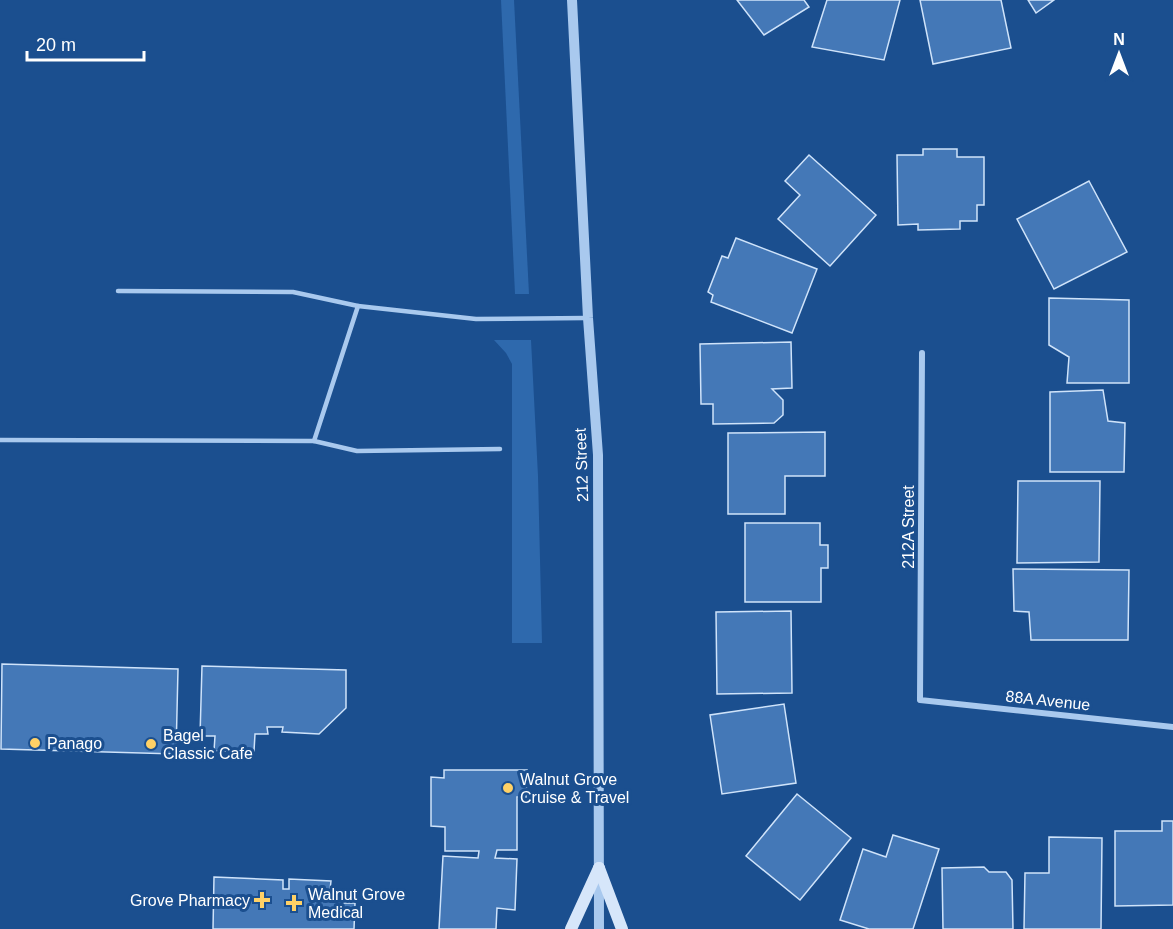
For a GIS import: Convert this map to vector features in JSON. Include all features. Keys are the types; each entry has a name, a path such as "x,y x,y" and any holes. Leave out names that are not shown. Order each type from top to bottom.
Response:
{"main road":[{"path":"571,929 598,868"},
{"path":"598,868 622,929"}],"street":[{"name":"212 Street","path":"573,0 588,318 598,455 599,929"},
{"name":"212A Street","path":"920,700 922,353"},
{"name":"88A Avenue","path":"920,700 1173,727"}],"lane":[{"path":"118,291 293,292 358,306 476,319 588,318"},
{"path":"314,441 358,306"},
{"path":"0,440 314,441 357,451 500,449"}],"shaded area":[{"path":"501,0 514,0 529,294 515,294"},
{"path":"494,340 531,340 538,476 542,643 512,643 512,364"}],"building":[{"path":"737,0 804,0 809,7 764,35"},
{"path":"827,0 900,0 884,60 812,47"},
{"path":"920,0 1001,0 1011,48 933,64"},
{"path":"1028,0 1054,0 1036,13"},
{"path":"923,149 957,149 957,157 984,157 984,205 977,205 977,221 960,221 960,229 918,230 918,224 898,225 897,155 923,155"},
{"path":"809,155 876,215 830,266 778,219 800,195 785,181"},
{"path":"1089,181 1127,252 1054,289 1017,219"},
{"path":"736,238 817,269 792,333 711,302 713,295 708,292 722,256 728,258"},
{"path":"1049,298 1129,300 1129,383 1067,383 1069,357 1049,345"},
{"path":"791,342 792,388 772,389 783,400 783,415 774,423 713,424 713,404 701,404 700,344"},
{"path":"1103,390 1108,421 1125,423 1124,472 1050,472 1050,392"},
{"path":"825,432 825,476 785,476 785,514 728,514 728,433"},
{"path":"1018,481 1100,481 1099,562 1017,563"},
{"path":"745,523 820,523 820,545 828,545 828,568 821,568 821,602 745,602"},
{"path":"1013,569 1129,570 1128,640 1031,640 1029,612 1014,611"},
{"path":"791,611 792,693 717,694 716,612"},
{"path":"2,664 178,669 176,754 1,749"},
{"path":"202,666 346,670 346,708 319,734 282,732 283,727 267,727 268,734 255,734 254,751 214,751 215,736 200,736"},
{"path":"784,704 796,783 722,794 710,715"},
{"path":"444,770 527,770 526,797 517,797 517,850 497,850 495,858 517,859 515,910 497,908 496,929 439,929 443,856 478,858 479,851 445,851 445,827 431,826 431,777 444,778"},
{"path":"797,794 851,838 800,900 746,856"},
{"path":"1162,821 1173,821 1173,905 1115,906 1115,831 1162,831"},
{"path":"893,835 939,849 913,929 869,929 840,920 863,849 886,857"},
{"path":"1049,837 1102,838 1101,929 1024,929 1025,873 1049,873"},
{"path":"984,867 989,872 1006,872 1012,880 1013,929 943,929 942,868"},
{"path":"214,877 283,880 283,889 289,889 289,879 331,881 330,890 344,903 355,903 354,929 213,929"}],"place":[{"name":"Panago","path":"35,743"},
{"name":"Bagel Classic Cafe","path":"151,744"},
{"name":"Walnut Grove Cruise & Travel","path":"508,788"},
{"name":"Grove Pharmacy","path":"262,900"},
{"name":"Walnut Grove Medical","path":"294,903"}]}
